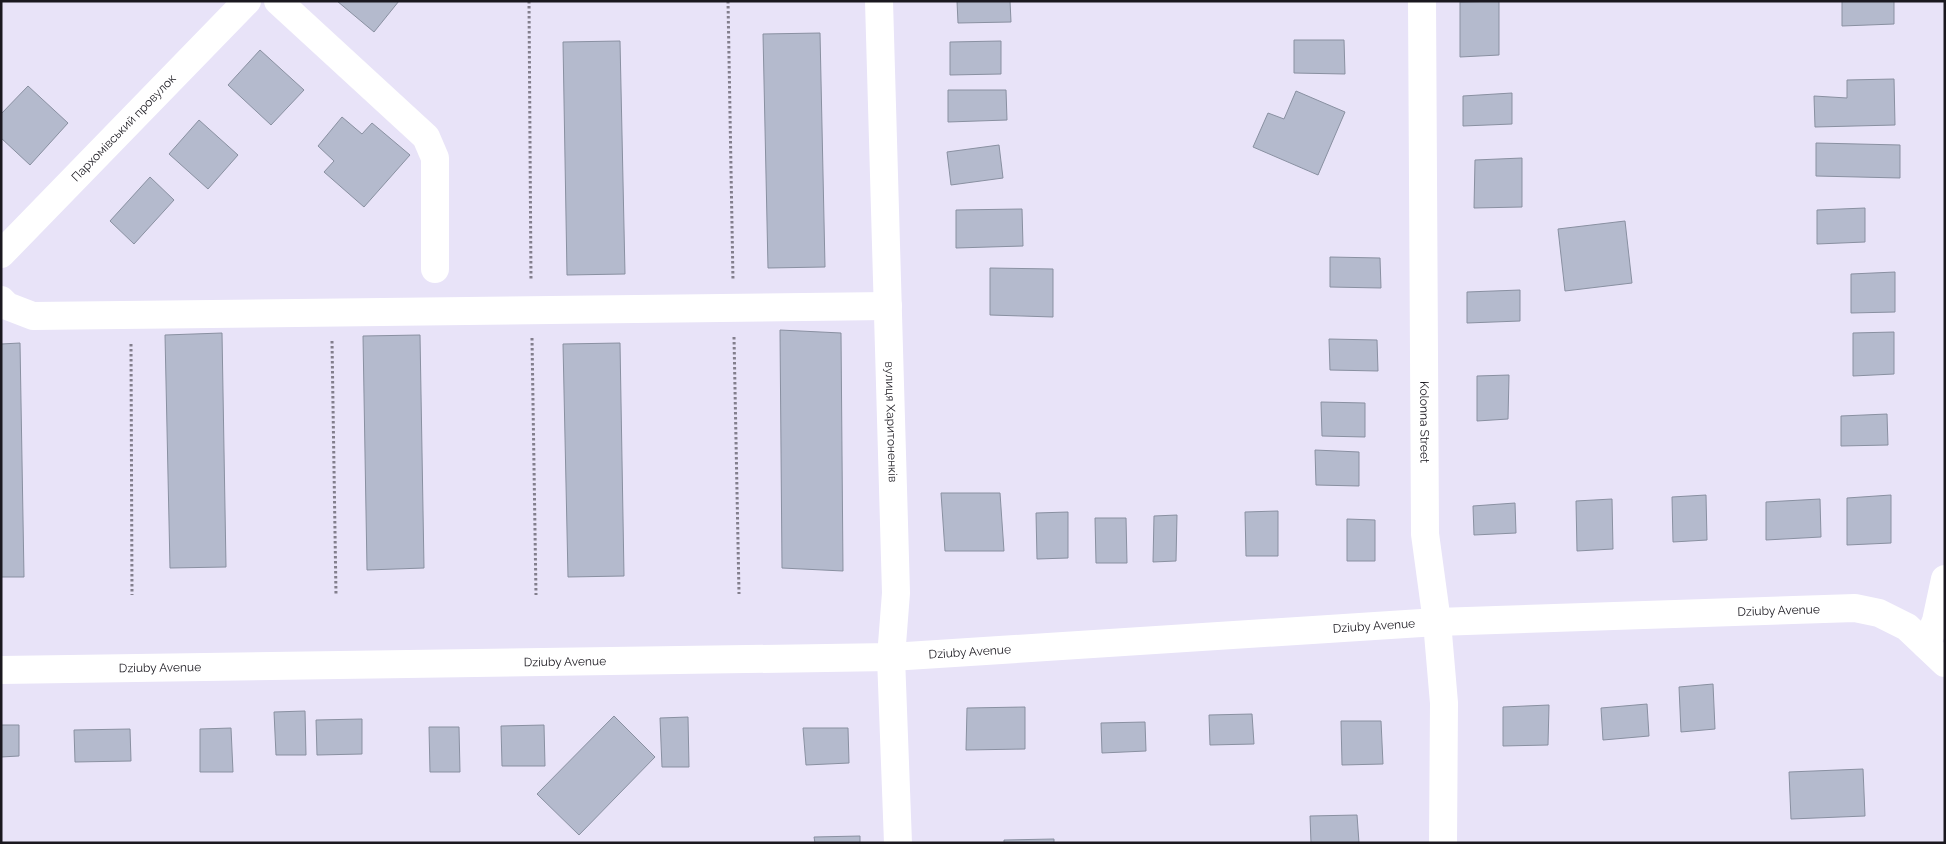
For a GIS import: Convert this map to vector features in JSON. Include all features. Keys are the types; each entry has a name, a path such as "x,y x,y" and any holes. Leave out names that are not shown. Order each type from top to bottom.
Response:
{"street":[{"name":"Пархомівський провулок","path":"1,254 247,1"},
{"path":"278,1 426,137 435,158 435,269"},
{"name":"вулиця Харитоненків","path":"879,1 896,593 891,657 898,843"},
{"name":"Kolonna Street","path":"1422,1 1426,534 1437,622 1444,703 1444,843"},
{"path":"1,300 7,306 33,316 888,306"},
{"path":"1935,654 1936,621 1945,579"},
{"name":"Dziuby Avenue","path":"1,670 891,657 1437,622 1855,608 1879,613 1906,627 1935,654"}],"path":[{"path":"529,1 531,310 536,594"},
{"path":"331,312 336,595"},
{"path":"131,315 132,596"}],"building":[{"path":"337,1 399,1 374,32"},
{"path":"957,1 1010,1 1011,22 958,23"},
{"path":"1499,1 1499,55 1460,57 1460,2"},
{"path":"1842,1 1894,1 1894,24 1842,26"},
{"path":"820,33 825,267 768,268 763,34"},
{"path":"1294,40 1344,40 1345,74 1294,73"},
{"path":"620,41 625,274 567,275 563,42"},
{"path":"1001,41 1001,74 950,75 950,42"},
{"path":"260,50 304,90 271,125 228,85"},
{"path":"1894,79 1895,125 1815,127 1814,96 1847,98 1847,80"},
{"path":"28,86 68,123 30,165 1,138 1,114"},
{"path":"948,90 1006,90 1007,120 948,122"},
{"path":"1296,91 1345,112 1318,175 1253,147 1268,113 1284,119"},
{"path":"1512,93 1512,124 1463,126 1463,96"},
{"path":"342,117 362,134 372,123 410,155 364,207 324,172 334,161 318,146"},
{"path":"199,120 238,155 208,189 169,154"},
{"path":"1816,143 1900,145 1900,178 1816,176"},
{"path":"999,145 1003,178 951,185 947,152"},
{"path":"1522,158 1522,207 1474,208 1475,160"},
{"path":"150,177 174,200 134,244 110,221"},
{"path":"1865,208 1865,242 1817,244 1817,210"},
{"path":"1022,209 1023,246 956,248 956,210"},
{"path":"1625,221 1632,283 1565,291 1558,229"},
{"path":"1330,257 1380,258 1381,288 1330,287"},
{"path":"990,268 1053,269 1053,317 990,315"},
{"path":"1895,272 1895,312 1851,313 1851,274"},
{"path":"1520,290 1520,321 1467,323 1467,292"},
{"path":"780,330 841,333 843,571 782,568"},
{"path":"1894,332 1894,374 1853,376 1853,333"},
{"path":"222,333 226,567 170,568 165,335"},
{"path":"420,335 424,568 367,570 363,336"},
{"path":"1329,339 1377,340 1378,371 1330,370"},
{"path":"20,343 24,577 1,577 1,344"},
{"path":"620,343 624,576 568,577 563,344"},
{"path":"1509,375 1508,419 1477,421 1477,376"},
{"path":"1321,402 1365,403 1365,437 1322,436"},
{"path":"1887,414 1888,445 1841,446 1841,416"},
{"path":"1315,450 1359,452 1359,486 1316,485"},
{"path":"941,493 1000,493 1004,551 945,551"},
{"path":"1706,495 1707,540 1673,542 1672,497"},
{"path":"1891,495 1891,543 1847,545 1847,498"},
{"path":"1612,499 1613,549 1577,551 1576,501"},
{"path":"1820,499 1821,537 1766,540 1766,502"},
{"path":"1515,503 1516,533 1474,535 1473,506"},
{"path":"1278,511 1278,556 1246,556 1245,512"},
{"path":"1068,512 1068,558 1037,559 1036,513"},
{"path":"1177,515 1176,561 1153,562 1154,516"},
{"path":"1095,518 1126,518 1127,563 1096,563"},
{"path":"1347,519 1375,520 1375,561 1347,561"},
{"path":"1713,684 1715,729 1681,732 1679,687"},
{"path":"1647,704 1649,736 1603,740 1601,708"},
{"path":"1549,705 1548,745 1503,746 1503,707"},
{"path":"1025,707 1025,749 966,750 967,708"},
{"path":"305,711 306,755 276,755 274,712"},
{"path":"1252,714 1254,744 1210,745 1209,715"},
{"path":"614,716 655,757 579,835 537,794"},
{"path":"688,717 689,767 662,767 660,718"},
{"path":"362,719 362,754 317,755 316,720"},
{"path":"1341,721 1381,721 1383,764 1342,765"},
{"path":"1145,722 1146,751 1102,753 1101,723"},
{"path":"1,725 19,725 19,756 1,757"},
{"path":"544,725 545,766 502,766 501,726"},
{"path":"429,727 459,727 460,772 430,772"},
{"path":"231,728 233,772 200,772 200,729"},
{"path":"803,728 848,728 849,763 806,765"},
{"path":"130,729 131,761 75,762 74,730"},
{"path":"1863,769 1865,816 1791,819 1789,772"},
{"path":"1357,815 1359,843 1311,843 1310,816"},
{"path":"860,836 860,843 815,843 814,837"},
{"path":"1054,839 1054,843 1004,843 1004,840"}]}
